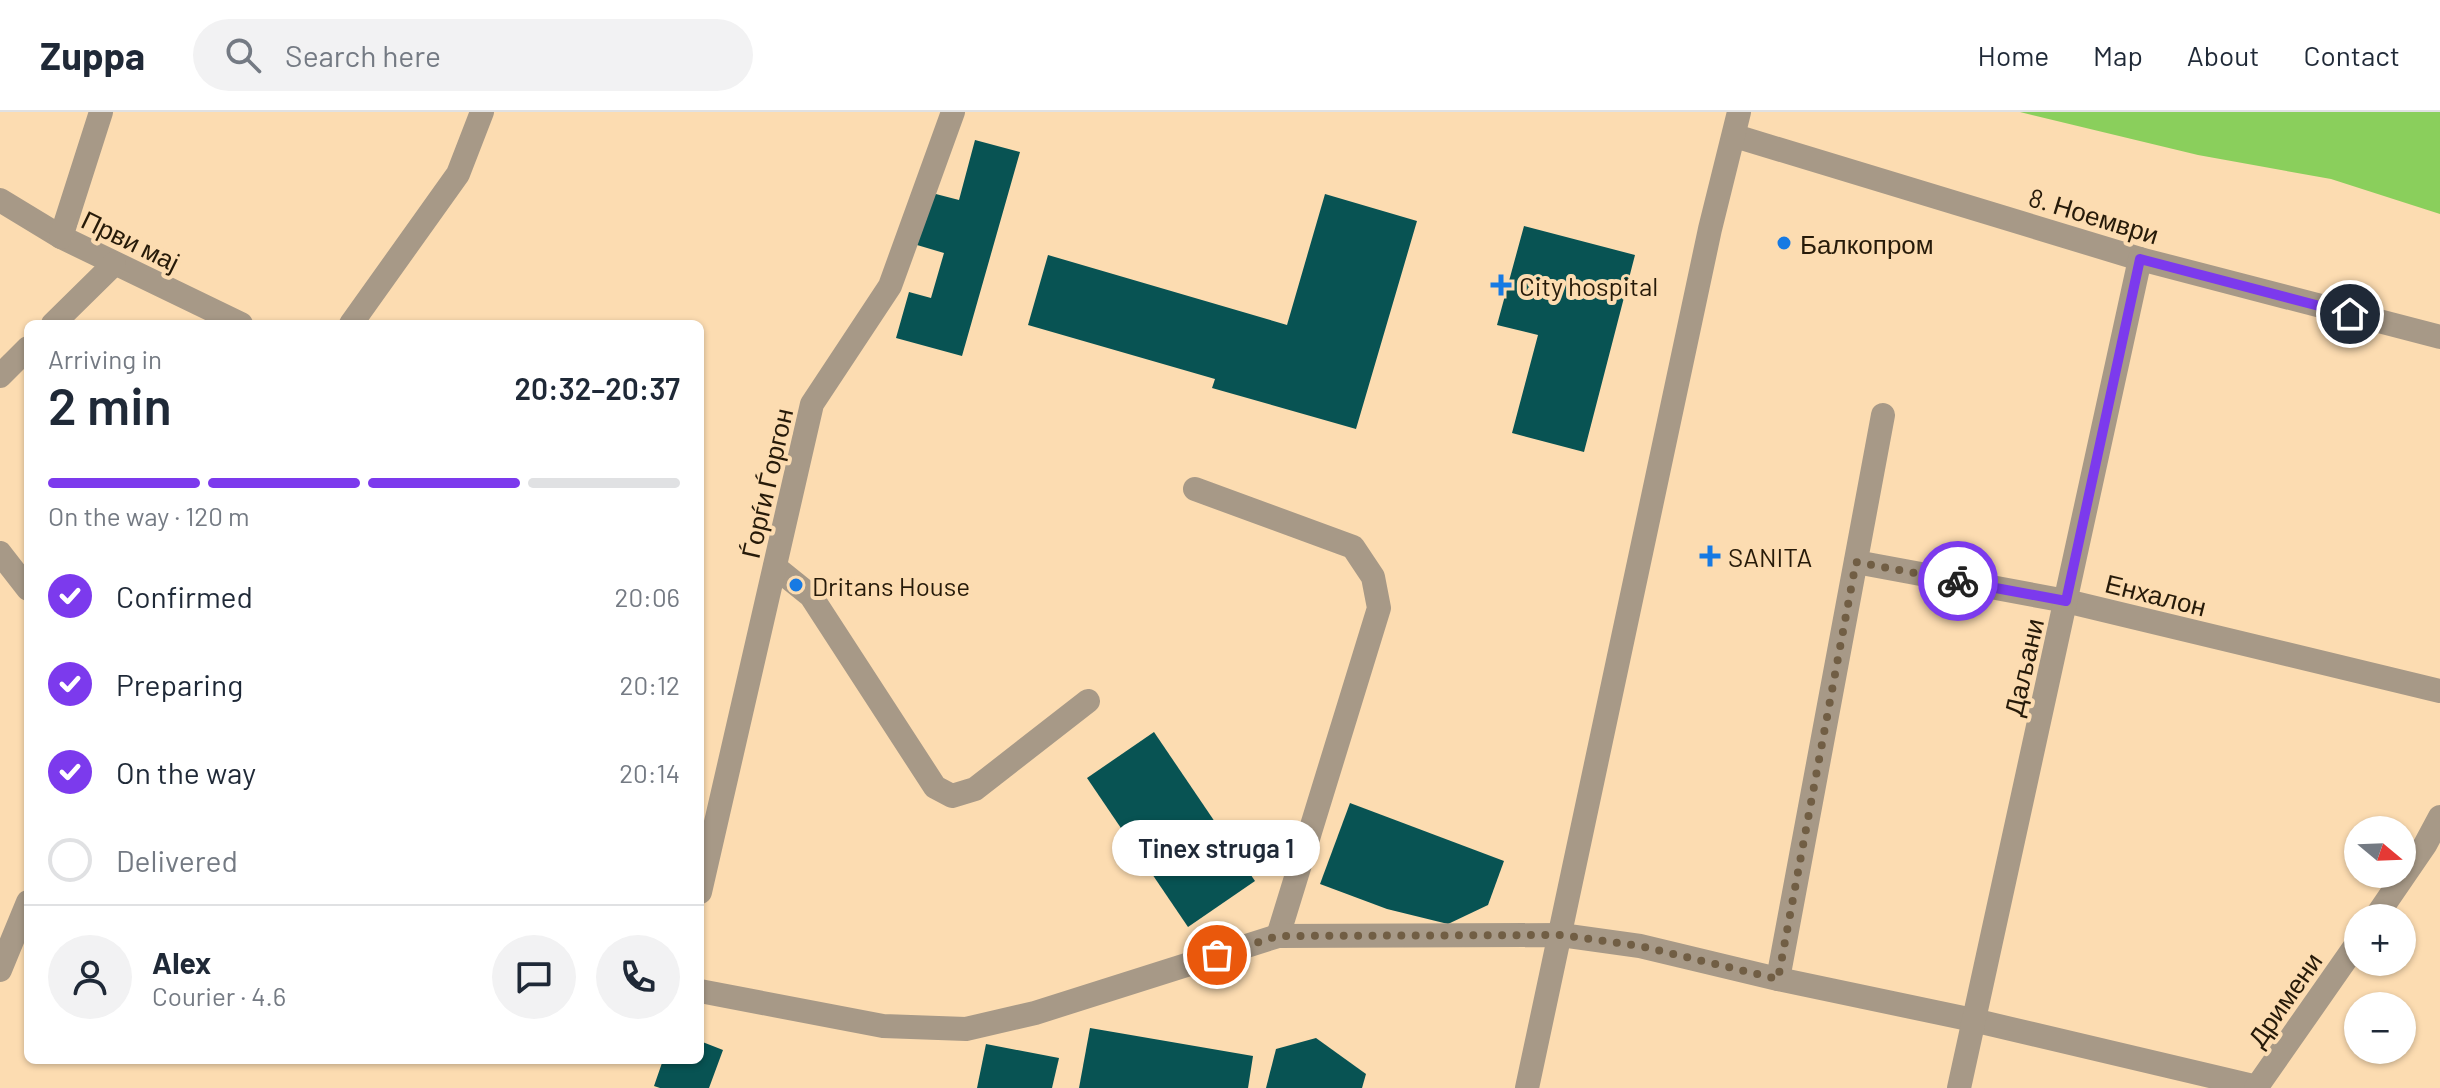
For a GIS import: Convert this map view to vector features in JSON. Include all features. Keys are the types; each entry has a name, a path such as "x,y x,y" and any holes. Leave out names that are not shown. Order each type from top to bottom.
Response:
{"street":[{"path":"61,237 101,112"},
{"path":"354,320 458,174 482,112"},
{"name":"Ѓорѓи Ѓоргон","path":"704,875 812,404 890,286 953,112"},
{"path":"1527,1088 1710,229 1737,124"},
{"name":"8. Ноември","path":"1737,124 2140,259 2440,337"},
{"name":"Први мај","path":"0,200 61,237 233,320"},
{"name":"Даљани","path":"1959,1088 2140,259"},
{"path":"57,320 114,264"},
{"path":"0,376 24,352"},
{"path":"1778,979 1883,415"},
{"path":"1195,489 1353,547 1373,577 1379,608 1278,936"},
{"path":"2,558 24,584"},
{"name":"Енхалон","path":"1856,562 2066,601 2440,691"},
{"path":"775,567 811,596 935,787 952,796 975,789 1088,701"},
{"path":"2385,904 2440,817"},
{"path":"0,970 24,912"},
{"path":"704,992 883,1026 966,1029 1035,1013 1278,936 1561,935 1640,946 2257,1087"},
{"name":"Дримени","path":"2257,1087 2344,962"}],"shaded area":[{"path":"2020,112 2440,112 2440,214 2331,179 2198,155"}],"building":[{"path":"975,140 1020,152 962,356 896,338 909,292 931,298 944,253 917,245 932,193 959,200"},
{"path":"1325,194 1417,221 1356,429 1212,388 1215,379 1028,325 1048,255 1287,325"},
{"path":"1524,226 1635,255 1584,452 1512,433 1538,335 1497,325"},
{"path":"1154,732 1255,881 1188,927 1087,778"},
{"path":"1350,803 1504,861 1488,905 1448,924 1387,909 1320,884"},
{"path":"1090,1028 1253,1056 1248,1088 1079,1088"},
{"path":"1316,1038 1366,1074 1362,1088 1266,1088 1276,1049"},
{"path":"704,1043 723,1050 709,1088 654,1086 662,1064 704,1064"},
{"path":"986,1044 1059,1058 1052,1088 977,1088"}],"way so far":[{"path":"1217,955 1278,936 1561,935 1640,946 1778,979 1856,562 1958,581"}],"place":[{"name":"Балкопром","path":"1784,243"},
{"name":"City hospital","path":"1501,285"},
{"name":"SANITA","path":"1710,556"},
{"name":"Dritans House","path":"796,585"},
{"name":"Tinex struga 1","path":"1217,955"}],"route":[{"path":"1958,581 2066,601 2140,259 2350,314"}]}
